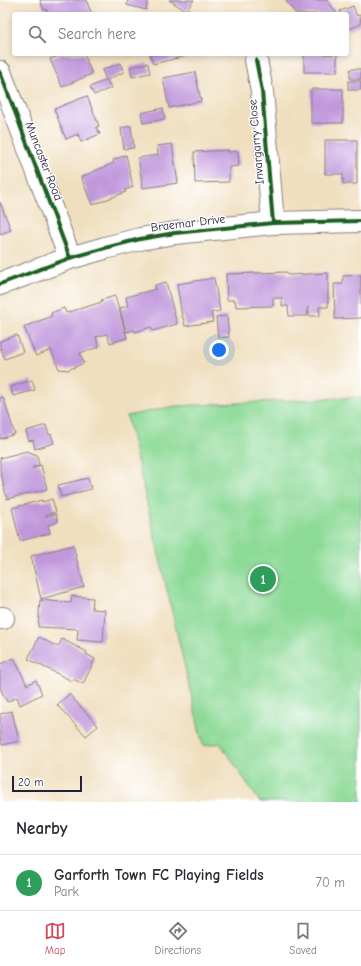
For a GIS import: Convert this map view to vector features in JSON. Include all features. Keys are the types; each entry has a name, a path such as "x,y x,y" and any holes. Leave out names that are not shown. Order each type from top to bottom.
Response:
{"street":[{"name":"Invargarry Close","path":"256,60 262,91 272,223"},
{"name":"Muncaster Road","path":"0,72 70,258"},
{"name":"Braemar Drive","path":"0,284 70,258 140,239 175,233 272,223 361,221"}],"green space":[{"path":"361,397 361,802 260,802 220,743 203,746 127,416 175,406"}],"building":[{"path":"40,0 86,0 91,12 47,12 46,9 44,10"},
{"path":"128,0 148,0 146,10 127,5"},
{"path":"169,0 194,0 186,11"},
{"path":"327,0 336,12 294,12 286,1"},
{"path":"353,6 357,16 360,15 361,24 349,29 349,12 340,11"},
{"path":"58,56 85,56 92,74 62,87 50,59"},
{"path":"151,56 186,56 153,64"},
{"path":"304,56 337,56 337,72 304,72"},
{"path":"120,63 124,72 107,80 111,88 94,95 90,87 106,80 102,70"},
{"path":"148,63 150,73 132,77 130,67"},
{"path":"350,69 361,69 361,79 350,79"},
{"path":"195,72 201,101 169,108 163,78"},
{"path":"348,81 361,81 361,90 348,90"},
{"path":"311,89 343,89 343,123 311,123"},
{"path":"87,96 99,126 96,127 100,134 81,142 78,134 66,139 54,109"},
{"path":"163,108 165,119 143,123 141,113"},
{"path":"131,126 134,148 124,149 121,128"},
{"path":"325,140 357,140 357,184 343,184 343,174 325,174"},
{"path":"172,144 178,183 143,188 138,158 158,155 157,146"},
{"path":"228,150 228,152 238,151 239,166 229,167 229,182 195,183 194,152"},
{"path":"126,155 133,187 125,190 126,192 92,205 81,177 114,163 113,160"},
{"path":"0,202 11,230 0,234"},
{"path":"287,272 288,275 328,273 328,307 319,307 320,316 309,316 308,307 308,316 289,316 288,306 282,306 282,298 273,298 273,306 236,307 235,300 227,300 226,274"},
{"path":"361,275 361,318 335,319 334,284 343,284 343,276"},
{"path":"214,278 220,311 211,313 213,322 185,326 182,317 177,284"},
{"path":"166,282 177,324 153,331 151,327 135,332 134,330 126,332 120,308 128,306 126,297 156,289 155,285"},
{"path":"115,296 127,338 110,343 107,334 96,337 99,347 80,353 84,363 68,370 59,369 51,350 36,356 24,327 52,316 51,313 64,308 66,313 102,302 101,300"},
{"path":"227,316 229,337 218,338 216,317"},
{"path":"17,335 23,352 5,359 0,347 0,341"},
{"path":"32,380 35,390 13,396 10,387"},
{"path":"3,397 15,434 0,439 0,398"},
{"path":"46,425 49,435 51,434 54,443 35,449 33,440 29,441 26,431"},
{"path":"27,451 37,455 39,465 32,468 41,465 47,489 7,499 0,470 0,458"},
{"path":"88,478 91,489 61,497 58,485"},
{"path":"52,499 56,512 46,515 46,517 56,514 58,522 48,525 50,533 20,541 12,508 42,500 42,502"},
{"path":"73,545 84,587 41,599 31,556"},
{"path":"72,596 93,598 92,609 105,610 103,642 77,640 78,629 38,627 40,600 71,603"},
{"path":"39,637 58,647 62,639 87,652 86,654 95,659 83,684 73,679 72,681 28,659"},
{"path":"14,658 27,685 36,680 42,694 20,705 17,697 7,702 0,688 0,664"},
{"path":"69,694 98,726 86,736 57,705"},
{"path":"12,711 19,741 2,745 0,736 0,714"}],"cycle path":[{"path":"256,60 262,91 273,223"},
{"path":"0,72 70,258"},
{"path":"0,284 70,258 140,239 175,233 273,223 361,221"}],"place":[{"name":"Garforth Town FC Playing Fields","path":"263,579"}]}
